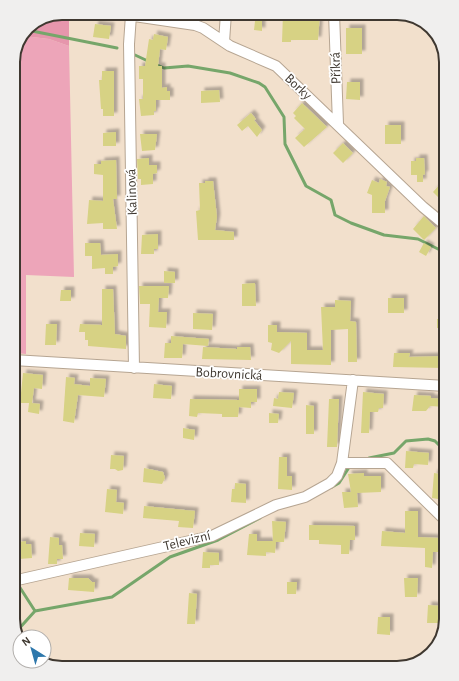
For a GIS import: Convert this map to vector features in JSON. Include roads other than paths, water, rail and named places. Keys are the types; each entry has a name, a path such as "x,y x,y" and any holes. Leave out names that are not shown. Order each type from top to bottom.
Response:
{"street":[{"name":"Kalinová","path":"131,20 129,44 134,368"},
{"name":"Borky","path":"163,20 195,25 224,42 276,66 423,207 439,220"},
{"path":"224,42 226,20"},
{"name":"Příkrá","path":"334,20 338,124"},
{"name":"Bobrovnická","path":"20,360 439,386"},
{"name":"Televizní","path":"20,579 212,536 270,508 305,497 317,490 337,476 342,463 353,380"},
{"path":"342,463 387,463 439,514"}],"waterway":[{"path":"33,31 117,48"},
{"path":"135,55 150,62"},
{"path":"155,64 164,68 188,66 230,73 259,83 265,87 284,117 285,144 306,186 331,200 335,215 351,223 384,235 418,239 439,250"},
{"path":"369,458 394,453 406,441 428,439 435,441 439,445"},
{"path":"332,487 339,483 348,469"},
{"path":"20,588 35,611 112,597 170,557 218,540 260,518"},
{"path":"20,627 35,611"}]}
